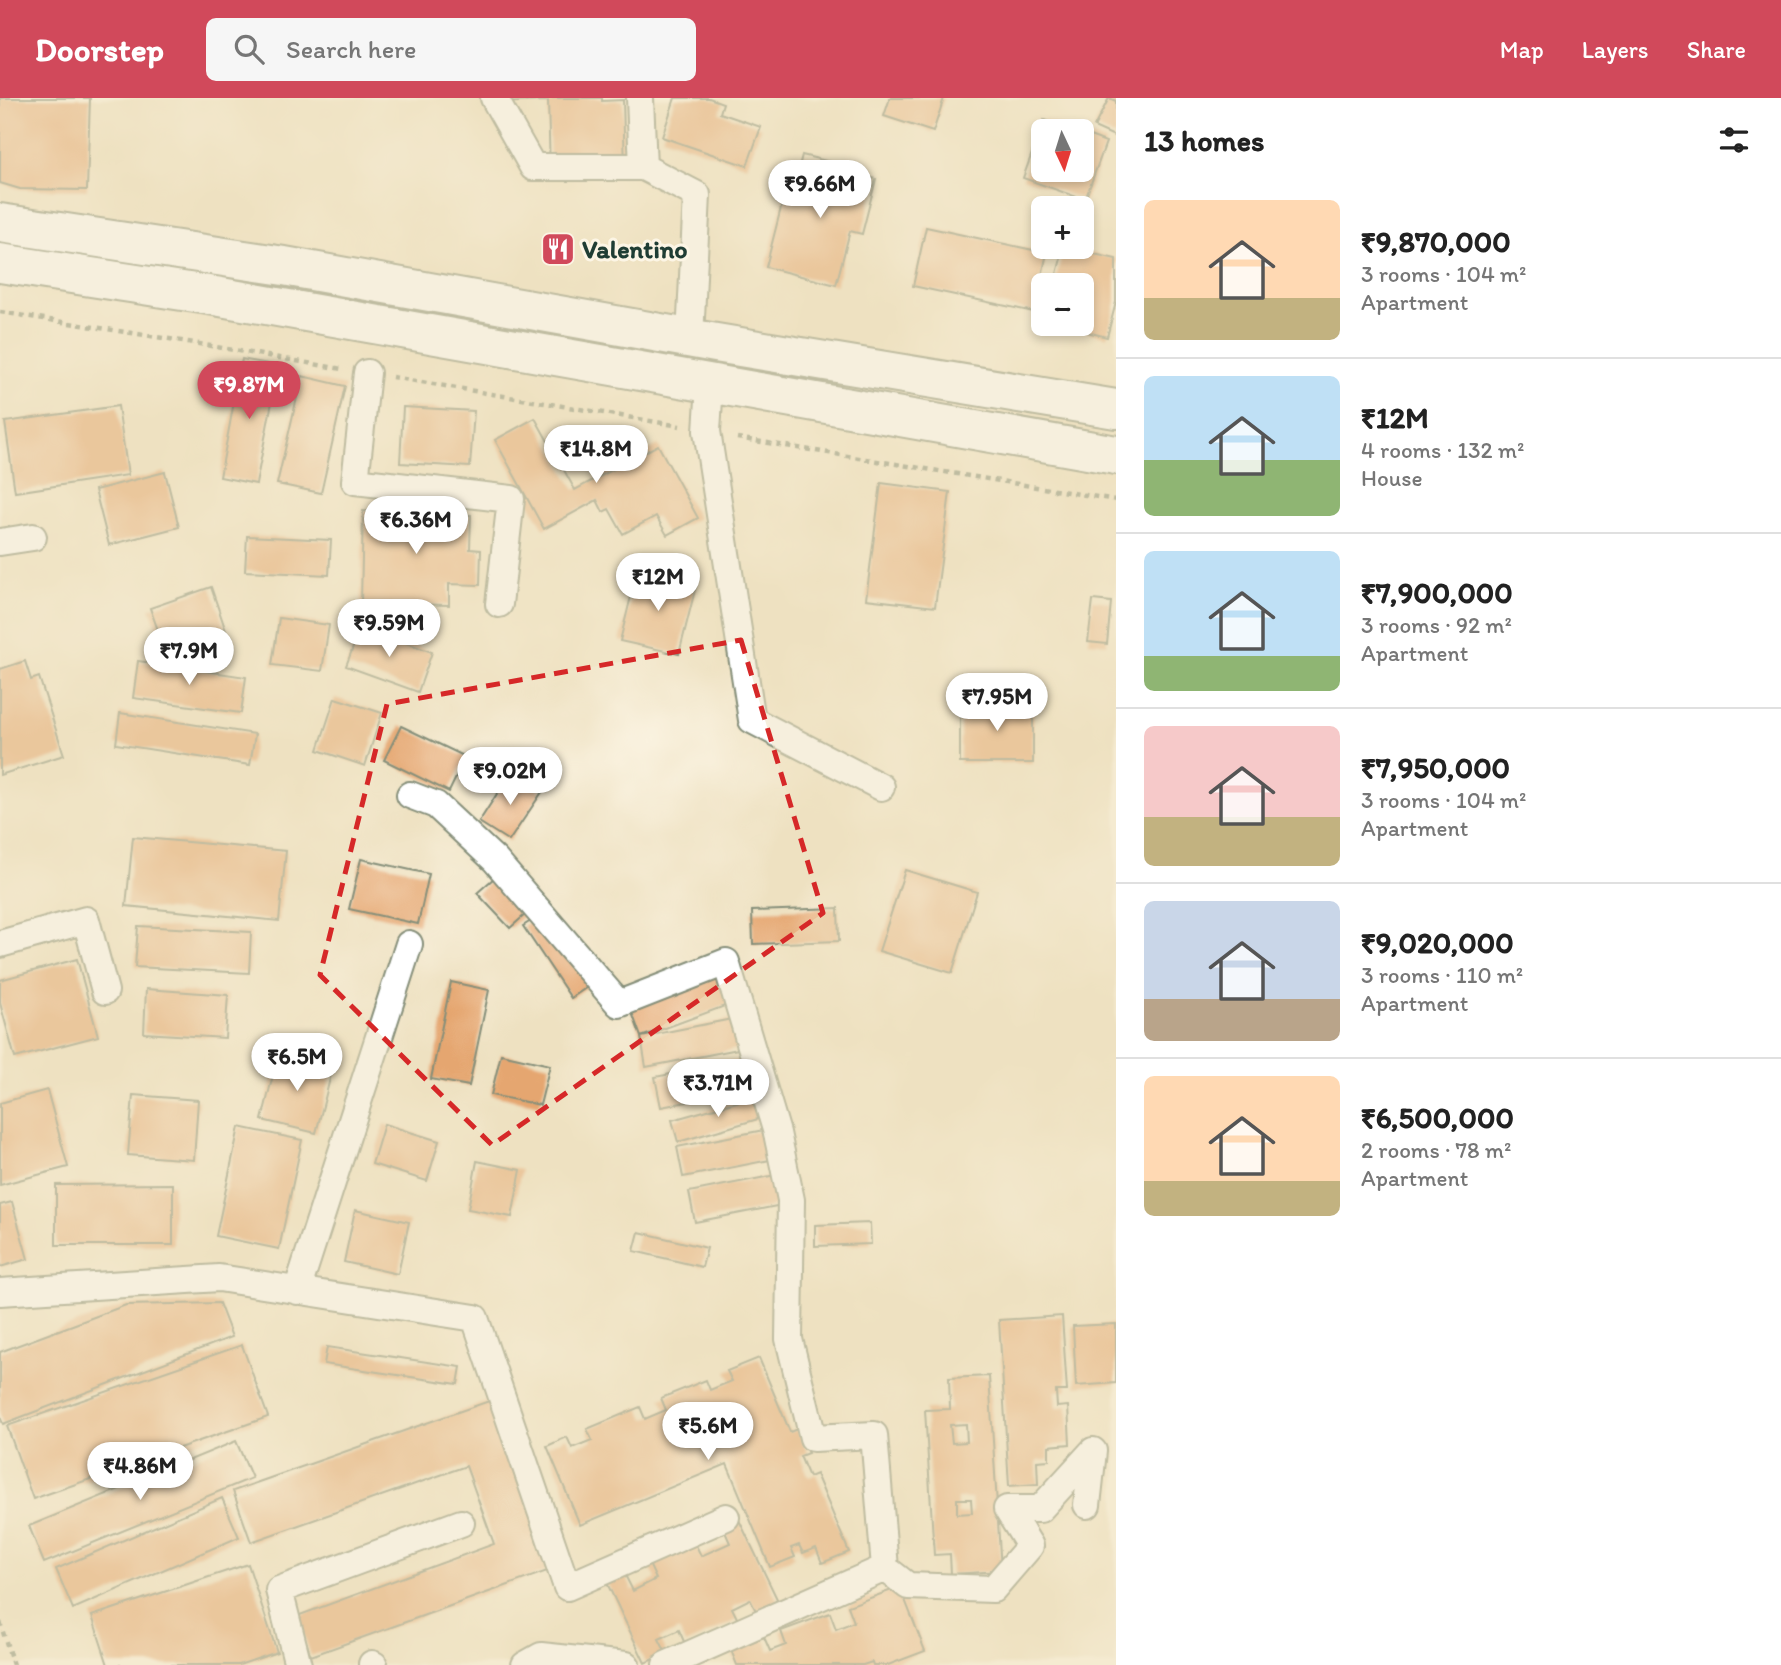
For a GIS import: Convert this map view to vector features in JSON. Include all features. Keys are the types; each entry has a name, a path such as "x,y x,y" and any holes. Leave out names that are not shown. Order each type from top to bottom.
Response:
{"main road":[{"path":"0,223 284,266 703,341 1116,409"},
{"path":"0,262 215,296 1116,454"},
{"path":"703,341 710,384"}],"street":[{"path":"494,98 533,167 643,167 697,195 703,341"},
{"path":"640,98 643,167"},
{"path":"367,373 355,481 512,499 499,604"},
{"path":"710,384 707,431 752,720 881,787"},
{"path":"0,542 33,537"},
{"path":"410,796 436,805 495,860 620,1004 726,961 777,1133 791,1200 789,1339 813,1438 874,1435 885,1568 908,1586 993,1589 1030,1546 1007,1509 1040,1509 1093,1451 1087,1505"},
{"path":"0,944 86,920 105,991"},
{"path":"298,1291 409,944"},
{"path":"0,1292 219,1278 475,1318 568,1587 726,1517"},
{"path":"298,1665 279,1590 461,1523"},
{"path":"666,1665 885,1568"},
{"path":"525,1665 541,1656 626,1665"}],"path":[{"path":"0,312 1116,500"},
{"path":"0,1622 13,1665"}],"highlighted area":[{"path":"741,640 823,913 492,1145 320,975 387,704"}],"building":[{"path":"0,98 90,98 87,190 20,189 0,183"},
{"path":"495,98 623,100 625,168 550,170 548,101 495,103"},
{"path":"675,98 709,98 723,103 720,113 761,127 747,166 662,137"},
{"path":"890,98 944,98 933,132 884,116"},
{"path":"1109,98 1116,101 1114,136 1094,127"},
{"path":"1094,138 1106,142 1094,175"},
{"path":"802,155 859,169 858,175 876,179 862,234 850,231 836,285 766,267 784,196 791,198"},
{"path":"1031,156 1031,181 1023,178"},
{"path":"1034,182 1092,182 1086,196 1074,196"},
{"path":"926,227 1031,250 1031,259 1046,259 1043,273 1031,273 1031,311 913,286"},
{"path":"1094,254 1116,259 1116,302 1107,337 1094,334 1094,273 1057,273 1061,259 1094,259"},
{"path":"242,359 279,366 256,484 220,477"},
{"path":"302,376 345,386 321,493 277,484"},
{"path":"118,406 128,475 15,492 5,422"},
{"path":"403,407 474,411 470,467 400,463"},
{"path":"535,418 575,490 658,445 698,518 667,535 656,516 623,534 609,509 603,512 597,500 544,529 495,440"},
{"path":"165,472 179,527 109,545 95,490"},
{"path":"881,483 950,492 935,607 866,599"},
{"path":"402,505 442,506 442,514 471,515 470,549 481,550 480,585 449,584 449,605 361,603 363,511 402,513"},
{"path":"247,536 331,540 329,575 245,571"},
{"path":"637,572 696,586 679,654 620,641"},
{"path":"211,587 228,637 168,658 150,608"},
{"path":"1093,600 1111,602 1107,644 1088,642"},
{"path":"279,618 329,625 322,671 272,665"},
{"path":"361,627 432,652 418,692 346,666"},
{"path":"25,661 31,680 39,677 64,755 0,775 0,669"},
{"path":"138,661 246,677 241,713 133,698"},
{"path":"335,698 382,713 365,766 318,750"},
{"path":"960,703 1033,703 1033,763 960,763"},
{"path":"120,713 255,734 250,765 116,744"},
{"path":"401,726 466,757 449,792 384,760"},
{"path":"511,772 542,792 509,841 479,822"},
{"path":"133,837 286,851 279,921 126,906"},
{"path":"361,859 429,874 418,924 349,909"},
{"path":"905,870 977,892 952,973 879,951"},
{"path":"502,871 535,906 510,928 477,893"},
{"path":"838,908 839,941 753,944 752,911"},
{"path":"545,912 593,983 571,998 523,926"},
{"path":"138,926 251,932 249,973 135,967"},
{"path":"77,959 98,1036 15,1058 0,1003 0,980"},
{"path":"722,973 733,1003 641,1037 630,1007"},
{"path":"451,982 489,990 469,1086 431,1079"},
{"path":"146,989 228,995 225,1038 144,1033"},
{"path":"732,1019 738,1049 646,1067 641,1037"},
{"path":"278,1054 333,1067 316,1133 262,1120"},
{"path":"501,1054 550,1065 540,1105 491,1095"},
{"path":"748,1059 754,1089 661,1107 655,1077"},
{"path":"47,1090 68,1167 0,1185 0,1103"},
{"path":"133,1095 198,1100 194,1160 128,1155"},
{"path":"758,1096 765,1117 678,1142 672,1120"},
{"path":"384,1124 439,1141 427,1181 372,1164"},
{"path":"239,1127 302,1140 279,1249 216,1236"},
{"path":"769,1129 775,1159 683,1177 677,1147"},
{"path":"477,1161 521,1170 512,1217 468,1209"},
{"path":"781,1174 787,1204 695,1222 689,1192"},
{"path":"173,1184 173,1245 56,1245 56,1185"},
{"path":"12,1202 28,1259 0,1267 0,1205"},
{"path":"355,1210 409,1222 398,1274 344,1262"},
{"path":"870,1223 871,1244 815,1246 815,1225"},
{"path":"639,1232 707,1248 702,1267 634,1251"},
{"path":"219,1303 232,1337 3,1424 0,1417 0,1352 126,1305"},
{"path":"1062,1316 1067,1391 1056,1391 1057,1407 1068,1406 1070,1444 1049,1446 1049,1460 1037,1461 1038,1484 1009,1486 999,1320"},
{"path":"1116,1324 1116,1383 1076,1386 1073,1326"},
{"path":"242,1345 268,1417 33,1499 7,1426"},
{"path":"327,1347 461,1367 458,1384 324,1364"},
{"path":"759,1358 790,1432 797,1429 808,1453 800,1456 809,1477 816,1474 849,1552 822,1563 816,1548 803,1553 799,1545 791,1548 795,1557 770,1567 727,1464 580,1525 547,1446 567,1437 572,1448 592,1440 587,1429 640,1407 645,1419 666,1410 661,1398 706,1380 710,1390 732,1381 727,1371"},
{"path":"989,1376 1001,1571 951,1574 950,1554 934,1555 925,1410 950,1409 949,1378","holes":["966,1424 967,1442 952,1443 950,1425","957,1499 971,1499 972,1513 957,1514"]},
{"path":"492,1400 553,1569 311,1656 297,1616 494,1544 466,1466 251,1542 233,1491"},
{"path":"236,1441 252,1478 44,1563 29,1526"},
{"path":"222,1498 239,1537 73,1609 56,1569"},
{"path":"739,1520 778,1601 756,1611 750,1599 732,1608 738,1620 685,1644 679,1630 659,1639 666,1653 645,1663 606,1581 624,1573 633,1591 656,1579 648,1562 694,1541 701,1556 730,1543 723,1527"},
{"path":"248,1564 277,1652 239,1665 108,1665 92,1616"},
{"path":"900,1587 925,1651 888,1665 873,1665 872,1662 863,1665 737,1665 731,1650 764,1637 770,1651 786,1645 781,1631 830,1613 836,1629 854,1622 848,1606"}],"place":[{"name":"Valentino","path":"558,249"}]}
